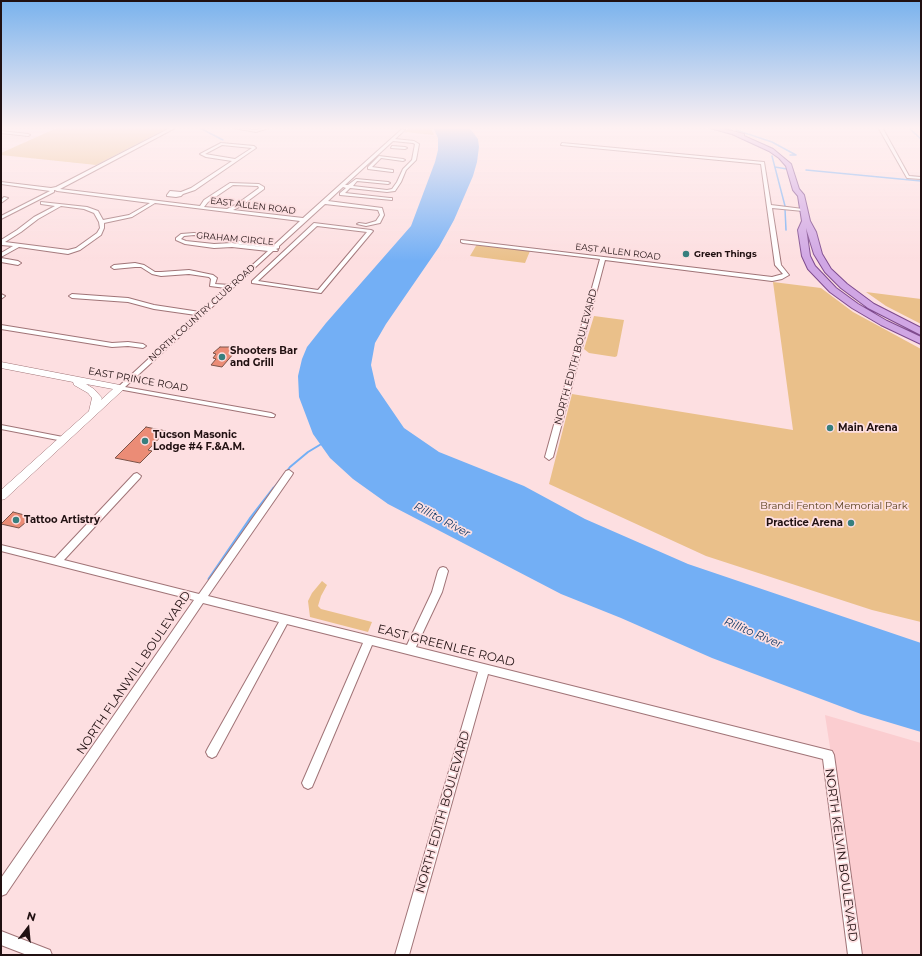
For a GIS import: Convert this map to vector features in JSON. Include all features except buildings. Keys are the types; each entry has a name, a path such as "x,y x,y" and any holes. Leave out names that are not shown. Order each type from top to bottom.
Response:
{"main road":[{"path":"791,172 796,190 801,196 806,221 812,232 818,254 828,270 840,283 859,298 921,332"},
{"path":"801,196 803,190 802,185"},
{"path":"806,221 802,230 806,256 811,267 820,278 833,290 855,306 921,342"},
{"path":"901,322 921,328"},
{"name":"EAST PRINCE ROAD","path":"1,365 120,388"},
{"path":"68,378 91,390 96,398 93,413"},
{"name":"NORTH COUNTRY CLUB ROAD","path":"1,496 120,388"}],"street":[{"path":"1,218 89,172"},
{"path":"102,222 130,216 154,202 170,196 169,194 172,192 181,192 193,189 219,172"},
{"name":"NORTH COUNTRY CLUB ROAD","path":"120,388 357,172"},
{"path":"341,186 387,191 393,190 397,186 403,172"},
{"path":"764,172 770,206 804,210"},
{"path":"905,172 908,177 921,178"},
{"path":"388,183 356,180 342,194 390,199"},
{"name":"EAST ALLEN ROAD","path":"1,183 226,211 366,225 378,222 382,215 380,209 324,202"},
{"path":"201,208 206,201 232,184 258,185 262,188 239,205 226,211"},
{"path":"1,202 4,197"},
{"path":"1,242 68,252 78,249 99,234 102,228 102,222 96,212 91,209 43,203"},
{"path":"1,242 60,205"},
{"name":"EAST ALLEN ROAD","path":"463,241 772,279 780,278 786,275 778,265 770,206"},
{"name":"GRAHAM CIRCLE","path":"316,224 371,231 319,292 254,282 287,250 316,224"},
{"name":"GRAHAM CIRCLE","path":"273,248 232,245 214,246 185,242 178,239 183,235 194,234 287,250"},
{"path":"1,255 19,245"},
{"name":"NORTH EDITH BOULEVARD","path":"549,456 603,258"},
{"path":"1,260 18,263"},
{"path":"114,267 135,265 142,266 154,273 161,274 189,272 211,276 214,278 212,284 231,287"},
{"path":"72,296 128,300 154,307 201,314"},
{"path":"1,327 112,345 128,344 143,346"},
{"name":"EAST PRINCE ROAD","path":"120,388 271,415"},
{"path":"1,427 63,439"},
{"name":"NORTH FLANWILL BOULEVARD","path":"1,889 201,598 289,473"},
{"path":"57,562 137,476"},
{"name":"EAST GREENLEE ROAD","path":"1,548 828,755"},
{"path":"410,650 437,592 443,571"},
{"path":"212,752 285,619"},
{"path":"308,783 370,640"},
{"name":"NORTH EDITH BOULEVARD","path":"402,955 484,669"},
{"name":"NORTH KELVIN BOULEVARD","path":"828,755 855,955"},
{"path":"1,938 45,955"}],"shaded area":[{"path":"825,715 921,743 921,955 862,955"}],"green space":[{"path":"477,244 530,251 525,263 470,256"},
{"name":"Brandi Fenton Memorial Park","path":"773,282 821,288 853,312 921,349 921,622 872,610 706,556 549,484 572,394 793,430"},
{"path":"866,292 921,299 921,324 886,306"},
{"path":"594,316 624,320 617,356 615,357 589,353 584,349"},
{"path":"322,581 327,585 318,606 321,609 372,622 368,632 310,617 308,601 312,593"}],"water":[{"name":"Rillito River","path":"431,172 474,172 454,220 439,247 386,324 375,343 371,365 376,387 404,428 439,452 524,486 585,519 688,564 921,643 921,732 861,714 712,658 621,618 561,594 388,504 353,479 330,458 313,434 299,397 298,376 302,359 307,347 326,323 411,226"}],"waterway":[{"path":"776,172 785,206"},
{"path":"823,172 921,181"},
{"path":"785,209 786,230"},
{"path":"273,489 290,467 308,452 323,443"},
{"path":"209,579 250,519 274,488"}],"place":[{"name":"Green Things","path":"686,254"},
{"name":"Shooters Bar and Grill","path":"222,357"},
{"name":"Main Arena","path":"830,428"},
{"name":"Tucson Masonic Lodge #4 F.&A.M.","path":"145,441"},
{"name":"Tattoo Artistry","path":"16,520"},
{"name":"Practice Arena","path":"851,523"}]}
